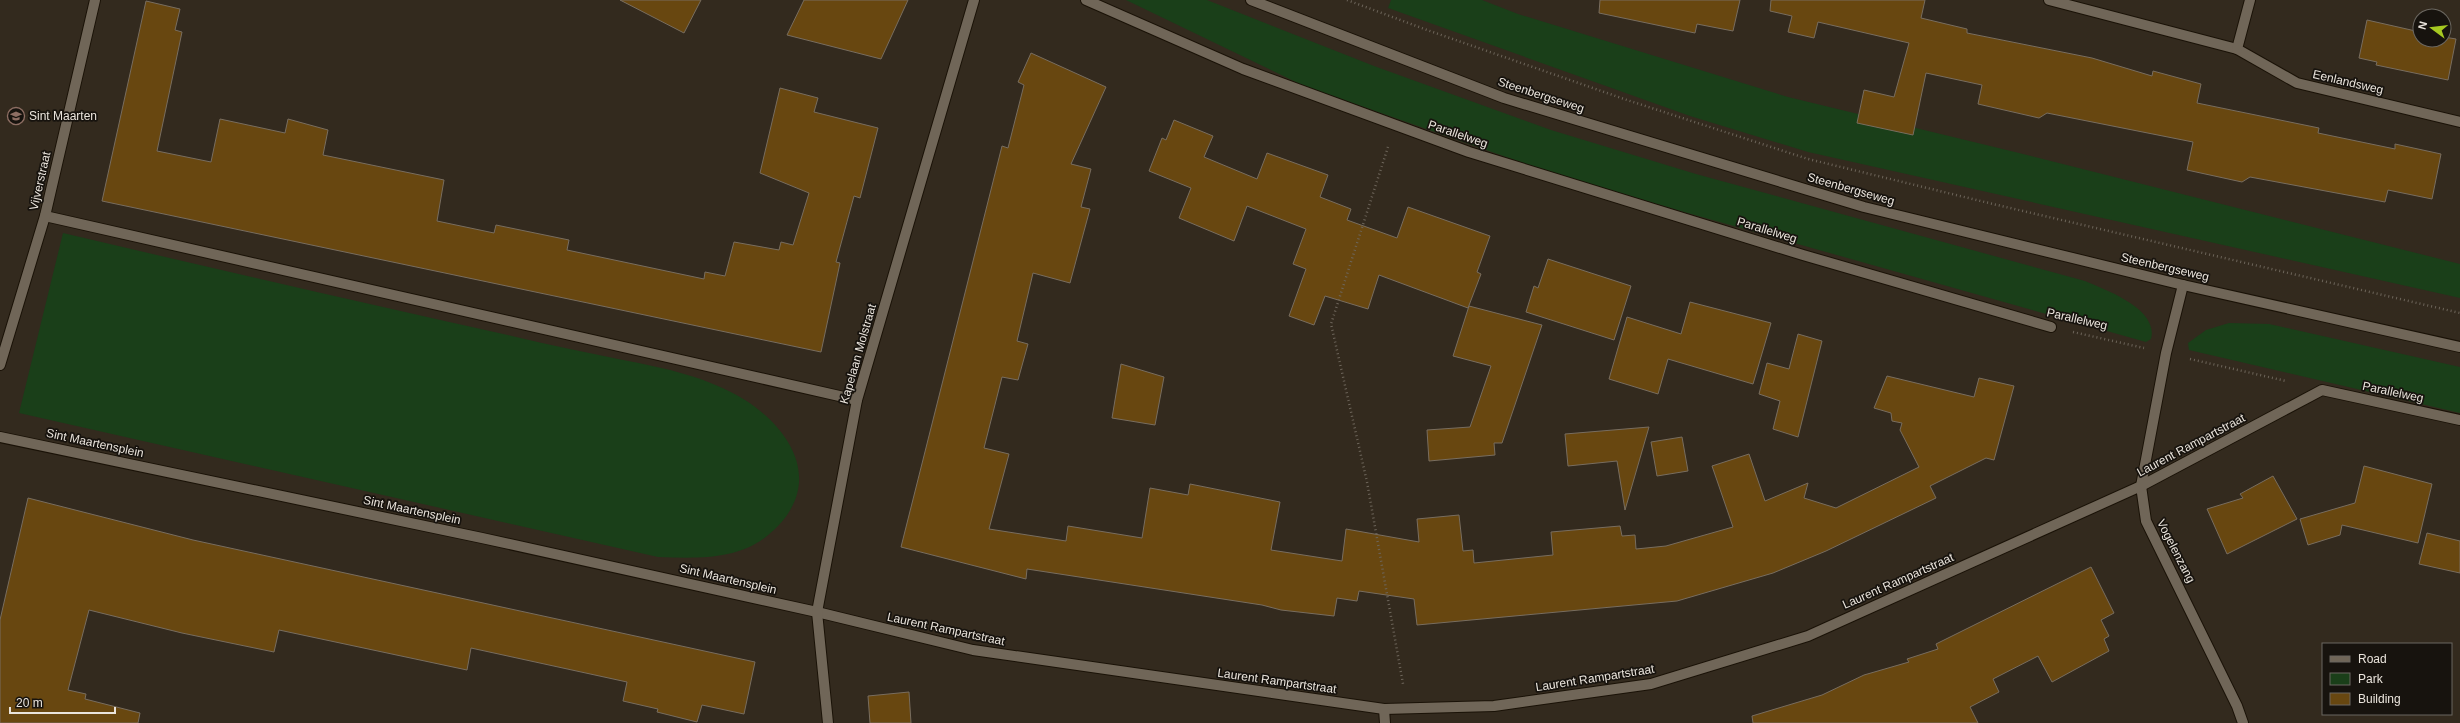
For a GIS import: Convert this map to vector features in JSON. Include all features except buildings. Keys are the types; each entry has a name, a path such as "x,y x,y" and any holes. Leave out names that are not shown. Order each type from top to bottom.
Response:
{"street":[{"name":"Vijverstraat","path":"0,365 45,216 95,0"},
{"name":"Kapelaan Molstraat","path":"828,723 817,612 857,400 974,0"},
{"name":"Parallelweg","path":"1086,0 1243,69 1470,152 1659,211 2051,327"},
{"name":"Steenbergseweg","path":"1251,0 1511,100 1864,207 2183,285 2460,347"},
{"name":"Eenlandsweg","path":"2049,0 2238,49 2296,83 2460,122"},
{"path":"2238,49 2250,0"},
{"path":"45,216 857,400"},
{"name":"Vogelenzang","path":"2183,285 2166,353 2142,486 2146,521 2237,706 2243,723"},
{"name":"Parallelweg","path":"2322,390 2460,420"},
{"name":"Laurent Rampartstraat","path":"817,612 973,650 1384,709 1494,706 1658,682 1808,636 2142,486 2322,390"},
{"name":"Sint Maartensplein","path":"0,437 482,538 817,612"},
{"path":"1384,709 1385,723"}],"path":[{"name":"Steenbergseweg","path":"1347,0 1619,98 1808,159 1993,204 2460,313"},
{"path":"1395,125 1331,324 1367,482 1407,709"},
{"name":"Parallelweg","path":"2051,327 2322,390"}],"green space":[{"path":"1126,0 1207,0 1374,66 1551,130 1696,174 2085,281 2117,295 2139,310 2147,319 2151,328 2151,339 2146,342 1684,212 1540,169 1304,86"},
{"path":"1391,0 1482,0 1518,14 1788,97 2019,153 2460,264 2460,298 1808,152 1690,116 1388,8"},
{"path":"63,233 400,311 655,366 701,379 745,400 764,414 779,429 790,446 797,464 799,482 795,500 785,518 767,536 742,550 715,556 686,558 658,557 19,413"},
{"path":"2229,323 2269,324 2460,367 2460,413 2189,350 2188,343 2206,330"}],"place":[{"name":"Sint Maarten","path":"16,116"}]}
